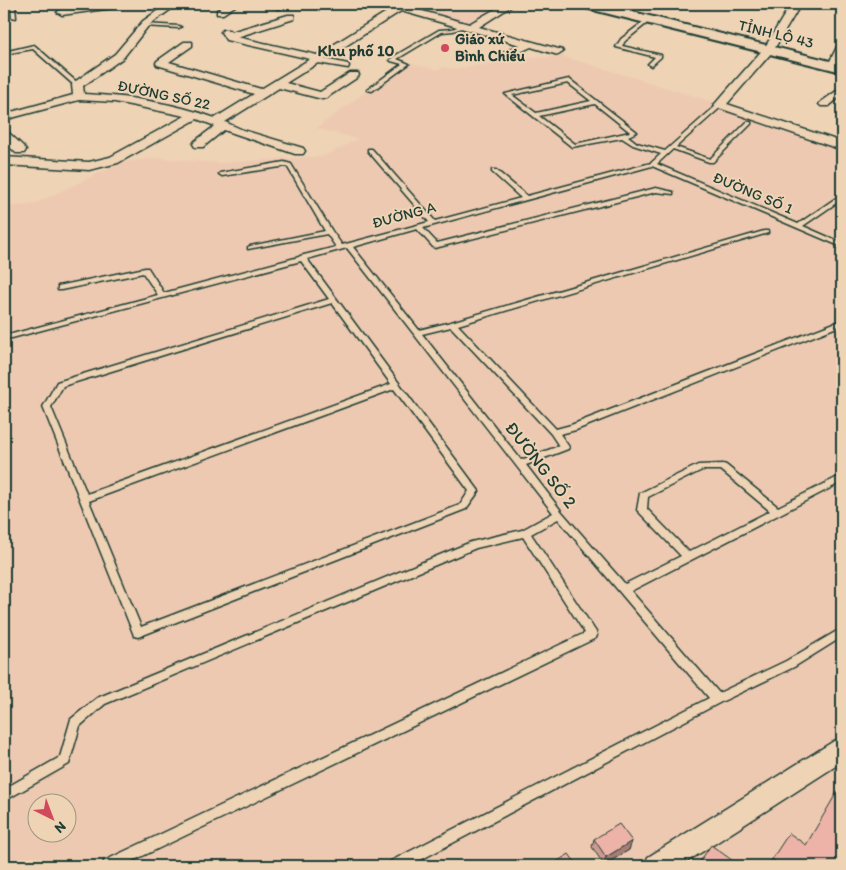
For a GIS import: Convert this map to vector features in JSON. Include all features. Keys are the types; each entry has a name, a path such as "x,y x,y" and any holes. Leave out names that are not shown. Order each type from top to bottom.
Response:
{"main road":[{"name":"TỈNH LỘ 43","path":"586,4 629,9 648,20 837,66"}],"street":[{"path":"62,12 120,4"},
{"path":"79,97 77,85 119,56 144,25 173,4"},
{"path":"220,12 233,4"},
{"path":"371,4 401,7 558,52"},
{"path":"469,25 510,4"},
{"name":"ĐƯỜNG A","path":"720,105 769,49 796,4"},
{"name":"ĐƯỜNG SỐ 22","path":"4,117 79,97 115,99 196,115 220,123 262,93 401,7"},
{"path":"291,17 227,34 344,66"},
{"path":"188,44 161,63 262,93"},
{"path":"506,55 530,44"},
{"path":"837,66 842,47"},
{"path":"278,84 323,96 354,75"},
{"path":"825,104 842,90"},
{"path":"720,105 842,146"},
{"path":"4,161 89,166 114,160 196,115"},
{"path":"199,144 220,123 299,151"},
{"path":"4,135 20,150"},
{"path":"657,866 842,749"}],"lane":[{"path":"4,4 13,6 14,17"},
{"path":"648,20 623,40 619,46 659,56 651,64"},
{"path":"144,25 179,27"},
{"path":"370,90 406,64 393,60 394,58 442,31 469,25"},
{"path":"4,53 34,47 77,85"},
{"path":"569,81 634,132 624,136 574,146 534,115 508,94 569,81"},
{"path":"534,115 595,102"},
{"name":"ĐƯỜNG A","path":"4,336 12,336 653,164 720,105"},
{"path":"672,147 711,161 749,123"},
{"path":"624,136 635,144 666,153"},
{"path":"370,150 433,222"},
{"name":"ĐƯỜNG SỐ 2","path":"222,174 284,164 288,165 330,232 344,246 416,333 559,514 717,699"},
{"name":"ĐƯỜNG SỐ 1","path":"653,164 842,244"},
{"path":"494,171 525,198"},
{"path":"418,226 435,246 656,190 671,193"},
{"path":"799,226 842,196"},
{"path":"250,248 330,232"},
{"path":"416,333 453,324 766,232"},
{"path":"302,257 474,491 463,507 138,633 47,407 60,384 333,300"},
{"path":"61,288 145,270 162,295"},
{"path":"554,432 573,428 842,322"},
{"path":"453,324 554,432 565,447 519,464"},
{"path":"84,499 396,385"},
{"path":"688,558 642,510 643,495 701,467 723,467 777,511"},
{"path":"623,590 842,478"},
{"path":"4,795 65,760 75,723 101,700 474,545 525,533 559,514"},
{"path":"109,866 592,635 525,533"},
{"path":"396,866 717,699 790,664 842,632"}],"shaded area":[{"path":"415,4 507,4 472,24 409,7"},
{"path":"562,56 842,141 842,866 4,866 4,207 34,204 123,162 158,158 219,163 325,156 358,139 317,128 406,62 438,70 443,67 453,69 523,59"}],"building":[{"path":"837,792 842,795 842,866 782,866 772,859 789,833 806,845"},
{"path":"619,824 632,841 606,857 594,839"},
{"path":"711,845 740,866 697,866"},
{"path":"569,854 578,866 550,866"}],"place":[{"name":"Giáo xứ Bình Chiểu","path":"445,48"}],"district":[{"name":"Khu phố 10","path":"356,50"}]}
